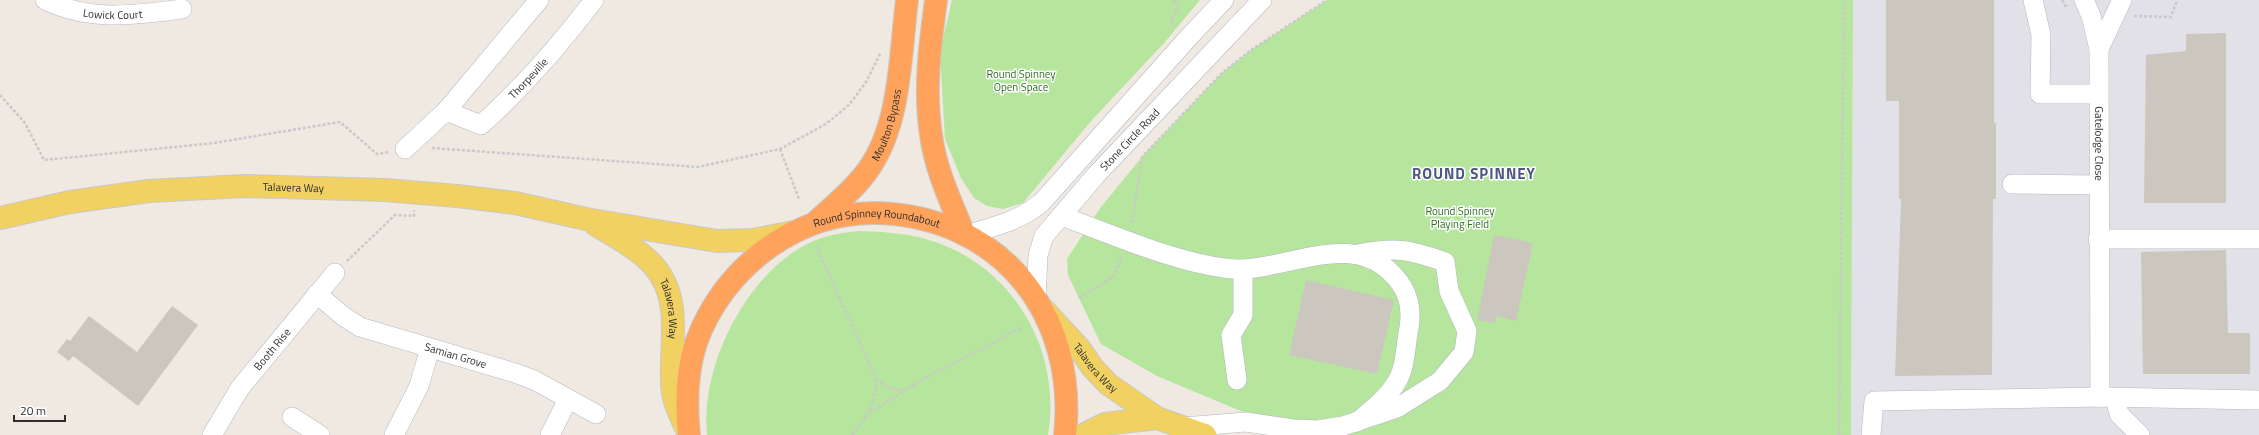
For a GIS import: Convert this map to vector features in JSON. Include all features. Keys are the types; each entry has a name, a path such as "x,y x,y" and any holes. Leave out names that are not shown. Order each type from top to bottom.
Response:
{"highway":[{"name":"Moulton Bypass","path":"804,228 844,196 868,170 884,142 894,110 907,0"},
{"path":"936,0 927,97 931,136 945,187 965,235"},
{"name":"Round Spinney Roundabout","path":"689,435 686,404 689,374 696,344 708,316 724,290 744,267 768,247 804,228 843,216 874,213 912,217 935,222 965,235 987,248 1005,263 1039,304 1054,333 1065,371 1068,411 1065,435"}],"main road":[{"name":"Talavera Way","path":"0,218 70,202 157,190 244,186 415,193 515,203 586,219 717,241 753,240 804,228"},
{"name":"Talavera Way","path":"586,219 634,248 654,266 667,288 674,315 672,384 677,410 689,435"},
{"name":"Talavera Way","path":"1039,304 1079,348 1092,368 1108,384 1157,418 1205,435"},
{"name":"Talavera Way","path":"1083,435 1105,424 1157,418"}],"street":[{"name":"Lowick Court","path":"45,0 73,10 124,17 182,9"},
{"path":"405,149 446,111 539,0"},
{"name":"Thorpeville","path":"446,111 480,125 518,90 569,33 594,0"},
{"name":"Stone Circle Road","path":"965,235 1008,222 1029,213 1042,202 1188,38 1224,0"},
{"name":"Stone Circle Road","path":"1039,304 1038,255 1044,236 1096,175 1262,0"},
{"path":"2033,0 2041,35 2040,94 2098,94"},
{"name":"Gatelodge Close","path":"2084,0 2100,49 2098,94 2098,239 2108,398 2119,414 2140,435"},
{"name":"Gatelodge Close","path":"2100,49 2122,0"},
{"path":"2012,184 2098,185"},
{"path":"1061,216 1200,265 1243,270 1323,254 1358,254 1385,249 1412,251 1445,262 1449,291 1467,331 1464,352 1440,381 1397,408 1357,422 1318,430 1293,429 1246,422 1181,427"},
{"path":"2098,239 2259,239"},
{"path":"1357,422 1377,405 1393,388 1401,372 1410,318 1410,303 1398,280 1390,270 1376,261 1358,254"},
{"path":"1237,380 1231,335 1243,315 1243,270"},
{"name":"Booth Rise","path":"216,434 240,388 335,273"},
{"name":"Samian Grove","path":"317,294 343,316 360,327 515,373 568,398 596,414"},
{"path":"394,435 419,386 430,348"},
{"path":"550,435 568,398"},
{"path":"1871,435 1874,400 2054,398 2259,400"},
{"path":"292,417 320,435"}],"path":[{"path":"1079,298 1113,277 1129,240 1142,157 1222,73 1251,50 1327,0"},
{"path":"1839,435 1844,0"},
{"path":"0,95 25,123 44,160 214,143 340,122 377,154 405,149 424,148 698,167 780,148 804,138 826,124 849,105 866,82 884,47"},
{"path":"780,148 799,200"},
{"path":"335,273 395,215 414,216 415,193"},
{"path":"816,246 875,376 876,390 869,413"},
{"path":"852,435 869,413 905,390 1023,327"},
{"path":"875,376 885,386 892,389 905,390"}],"shaded area":[{"path":"1853,0 2259,0 2259,435 1851,435"}],"green space":[{"name":"Round Spinney Open Space","path":"952,0 1200,0 1164,43 1091,121 1023,203 1003,209 987,206 974,198 961,178 945,139 940,52"},
{"name":"Round Spinney Playing Field","path":"1327,0 1853,0 1851,435 1298,435 1157,376 1101,344 1068,275 1067,259 1101,207 1142,157 1222,73 1251,50"},
{"path":"859,231 887,232 932,241 961,253 987,270 1008,292 1026,316 1039,344 1047,373 1050,404 1048,435 707,435 707,408 711,380 720,352 732,325 747,299 766,276 786,257 809,243 828,236"}],"building":[{"path":"1886,0 1994,0 1994,123 1996,123 1996,199 1993,199 1992,375 1895,376 1901,199 1899,199 1899,101 1886,101"},
{"path":"2226,33 2226,203 2144,203 2146,55 2186,51 2186,34"},
{"path":"1494,235 1533,243 1516,321 1496,316 1495,323 1477,320"},
{"path":"2226,250 2228,333 2250,333 2250,374 2143,374 2141,252"},
{"path":"1306,280 1394,300 1377,374 1289,355"},
{"path":"172,306 198,325 138,406 73,356 69,361 57,352 67,339 70,341 89,316 137,352"}],"district":[{"name":"ROUND SPINNEY","path":"1474,173"}]}
